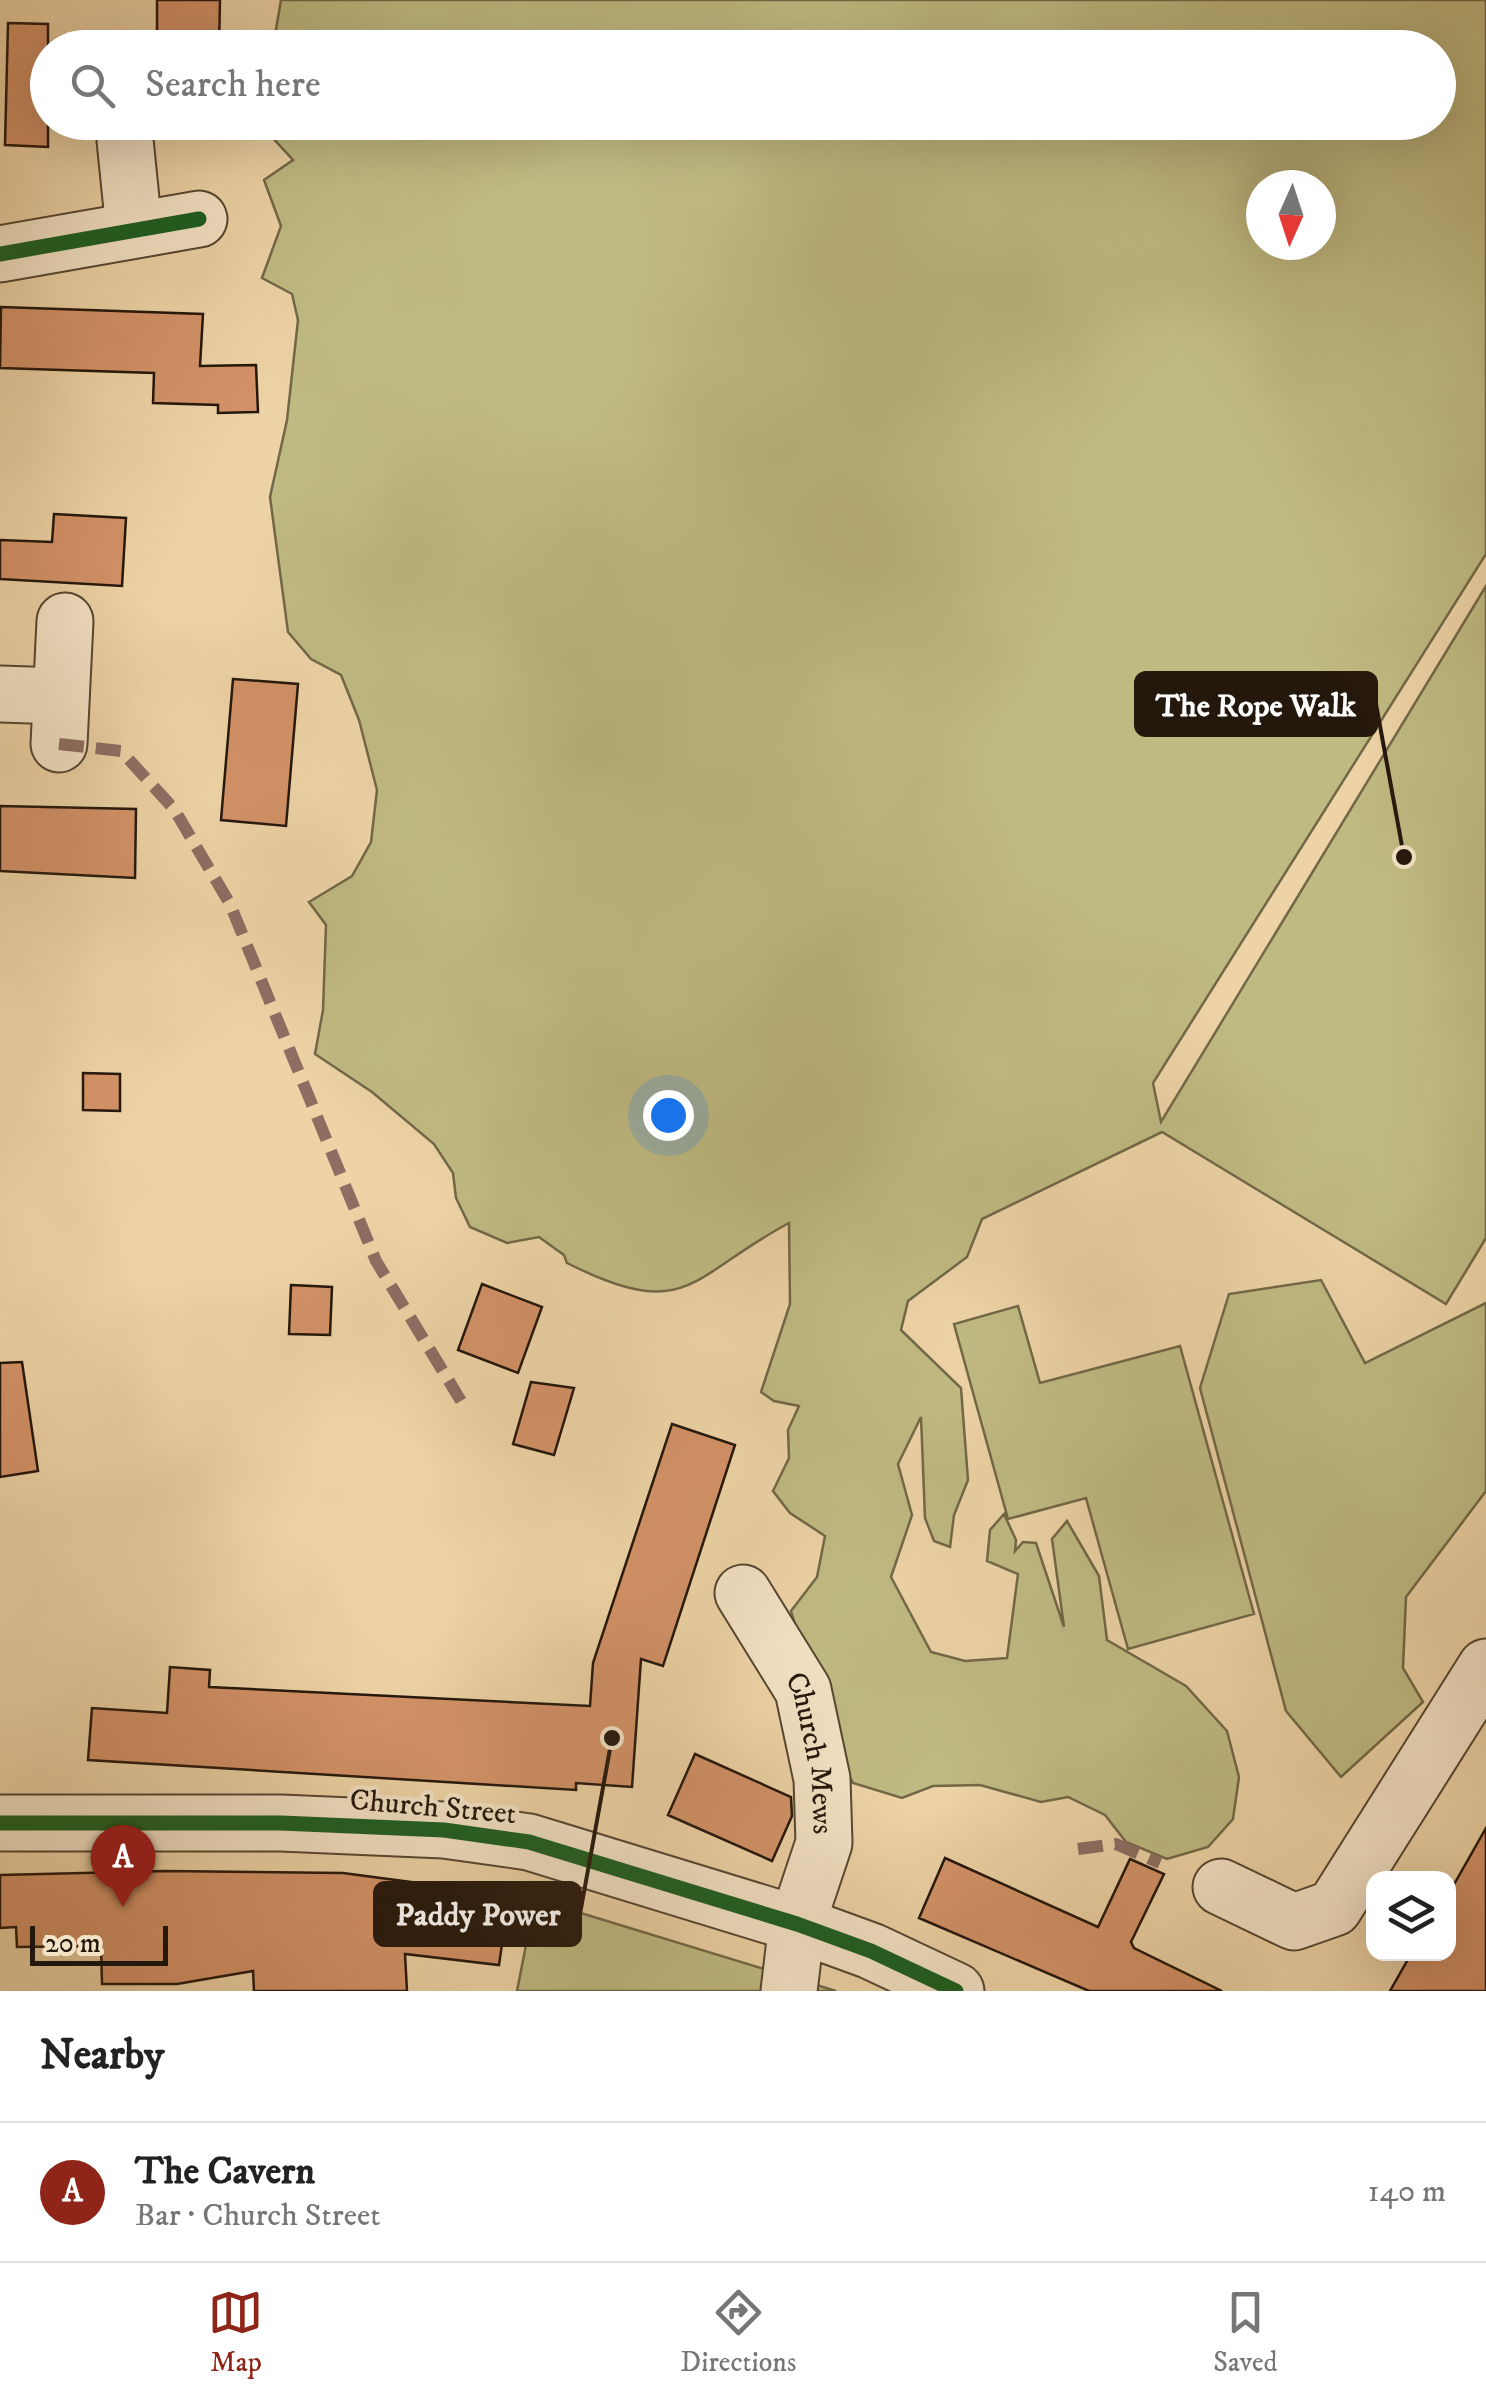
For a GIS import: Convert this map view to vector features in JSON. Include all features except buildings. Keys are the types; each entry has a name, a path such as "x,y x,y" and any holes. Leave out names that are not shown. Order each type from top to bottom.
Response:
{"street":[{"path":"125,140 134,229"},
{"path":"0,254 199,219"},
{"path":"0,694 60,720 65,621"},
{"name":"Church Mews","path":"744,1593 802,1690 822,1779 824,1843 798,1924 789,1991"},
{"path":"1221,1886 1294,1922 1334,1908 1486,1667"},
{"name":"Church Street","path":"0,1823 281,1824 444,1830 528,1842 798,1924 872,1950 956,1991"}],"shaded area":[{"path":"281,0 1486,0 1486,554 1153,1083 1161,1122 1486,586 1486,1238 1446,1304 1162,1132 982,1219 967,1257 908,1301 901,1330 961,1388 968,1480 954,1515 950,1547 934,1541 925,1518 921,1417 898,1464 912,1515 891,1577 931,1652 965,1661 1007,1658 1018,1574 987,1561 990,1530 1004,1514 1016,1540 1015,1551 1023,1542 1036,1543 1064,1627 1052,1539 1067,1521 1099,1576 1107,1640 1186,1686 1227,1731 1239,1777 1233,1819 1208,1847 1167,1859 1126,1842 1105,1815 1068,1797 1041,1802 980,1785 933,1786 902,1798 853,1783 831,1745 791,1611 817,1577 825,1536 790,1513 773,1491 789,1458 788,1430 799,1406 774,1401 761,1392 790,1304 789,1223 686,1286 664,1291 639,1290 607,1281 567,1263 564,1255 539,1237 507,1243 470,1227 456,1198 453,1173 434,1144 372,1092 315,1054 323,1010 326,925 309,902 352,876 371,842 377,790 359,720 341,675 311,659 288,632 270,497 287,420 298,320 292,294 262,278 281,226 264,180 293,160 275,140 1456,140 1456,30 276,30"},
{"path":"1321,1280 1365,1363 1486,1303 1486,1491 1406,1597 1403,1668 1423,1702 1341,1777 1286,1711 1200,1388 1229,1294"},
{"path":"1018,1306 1040,1383 1180,1346 1254,1614 1128,1649 1086,1498 1008,1519 954,1324"},
{"path":"535,1899 836,1991 517,1991"}],"marked path":[{"path":"59,744 121,751 174,809 230,904 376,1261 461,1401"},
{"path":"1078,1849 1116,1844 1160,1863"}],"cycle path":[{"path":"0,254 199,219"},
{"path":"0,1823 281,1823 444,1830 529,1842 797,1924 871,1951 956,1991"}],"place":[{"name":"The Rope Walk","path":"1404,857"},
{"name":"Paddy Power","path":"612,1738"},
{"name":"The Cavern","path":"123,1907"}]}
